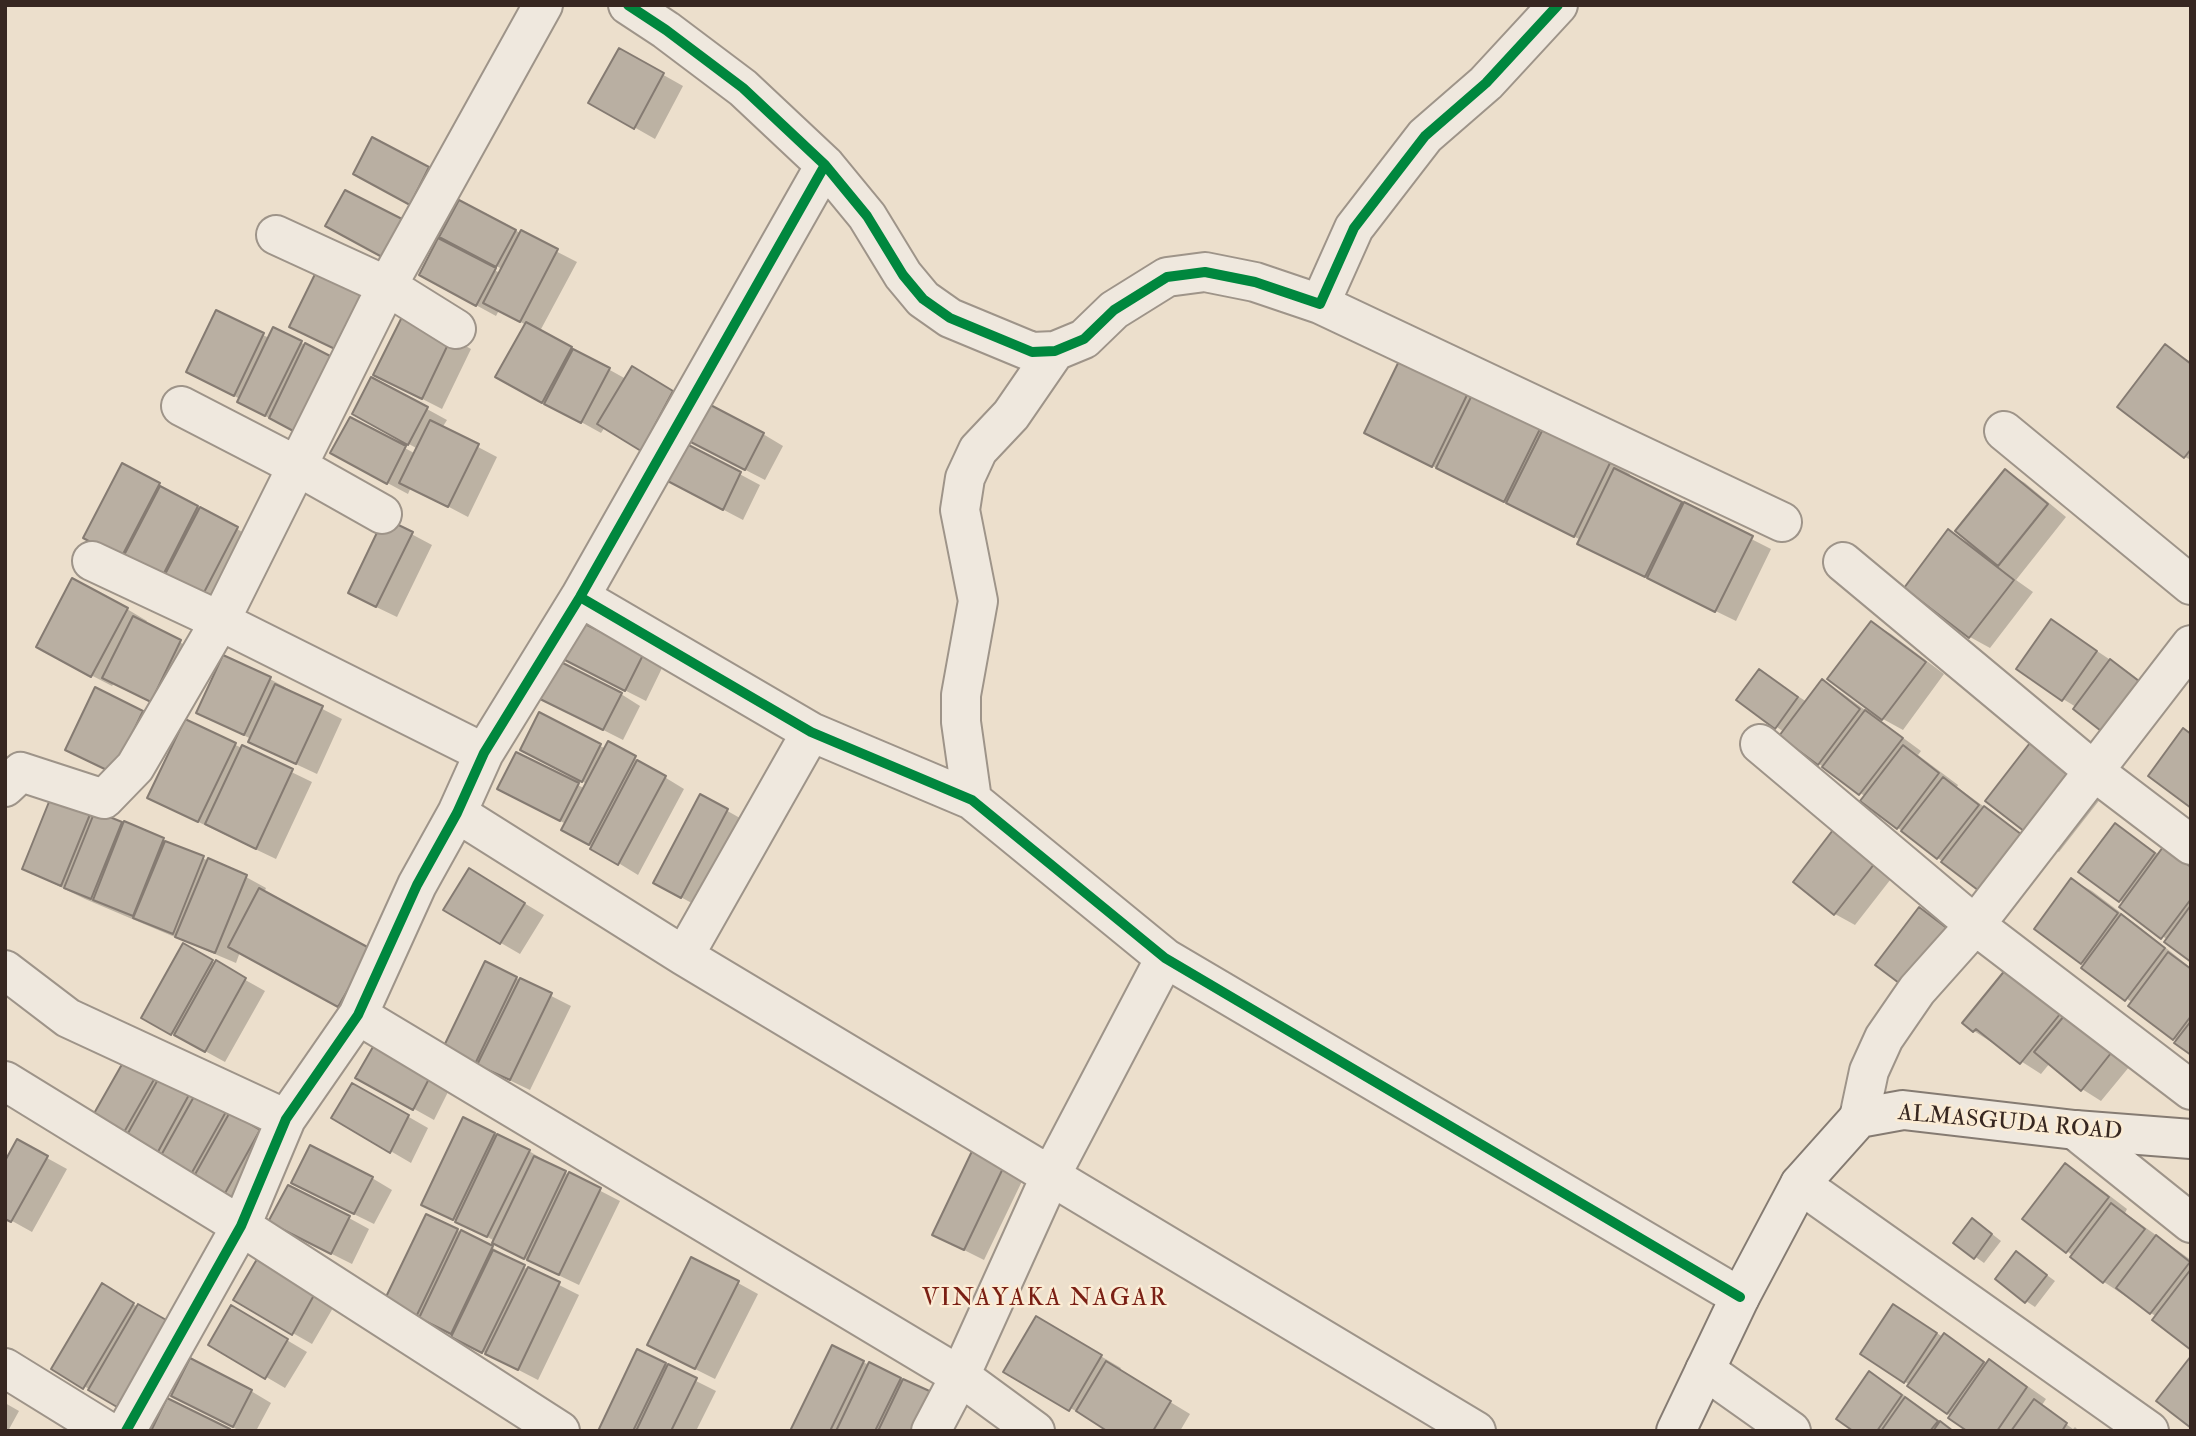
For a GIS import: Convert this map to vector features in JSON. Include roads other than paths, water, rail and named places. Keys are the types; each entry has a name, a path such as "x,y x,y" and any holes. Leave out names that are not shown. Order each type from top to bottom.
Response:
{"street":[{"path":"5,787 21,772 104,799 135,767 220,621 387,286 543,5"},
{"path":"628,5 743,88 825,165 867,216 903,275 923,299 950,317 1032,352 1055,351 1084,339 1114,310 1167,276 1205,272 1255,282 1320,304 1782,522"},
{"path":"1320,304 1354,228 1425,136 1486,83 1558,5"},
{"path":"126,1431 241,1226 286,1119 358,1015 417,885 457,813 484,753 579,597 825,165"},
{"path":"276,235 387,286 456,329"},
{"path":"972,800 961,722 961,695 978,601 960,510 965,478 978,450 1011,415 1055,351"},
{"path":"181,406 382,514"},
{"path":"2004,431 2191,585"},
{"path":"92,561 220,621 484,753"},
{"path":"1843,562 2095,772 2191,845"},
{"path":"579,597 811,732 972,800 1165,958 1740,1297"},
{"path":"1676,1431 1740,1297 1800,1184 1859,1118 1869,1071 1884,1038 1917,990 1975,925 2191,645"},
{"path":"684,956 811,732"},
{"path":"1760,744 1975,925 2191,1090"},
{"path":"457,813 684,956 1476,1431"},
{"path":"931,1431 960,1376 1051,1175 1165,958"},
{"path":"5,970 68,1018 286,1119"},
{"path":"358,1015 960,1376 1035,1431"},
{"path":"5,1082 241,1226 560,1431"},
{"name":"ALMASGUDA ROAD","path":"1859,1118 1903,1110 2075,1130 2191,1139"},
{"path":"2075,1130 2191,1223"},
{"path":"1800,1184 2149,1431"},
{"path":"5,1368 107,1431"},
{"path":"1705,1370 1791,1431"}],"district":[{"name":"VINAYAKA NAGAR","path":"1045,1300"}]}
